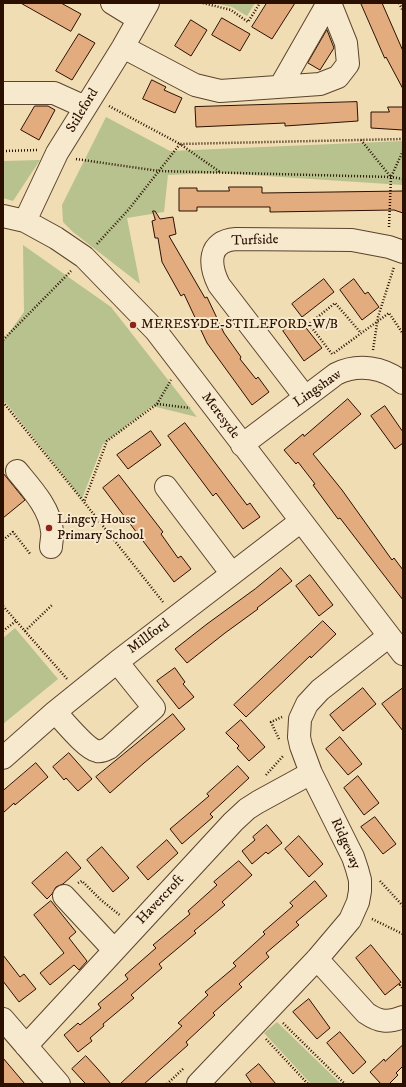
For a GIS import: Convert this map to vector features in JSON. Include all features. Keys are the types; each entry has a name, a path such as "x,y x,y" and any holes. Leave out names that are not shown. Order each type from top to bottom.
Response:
{"street":[{"path":"112,3 143,11"},
{"path":"123,47 195,85 220,91 320,84 338,77 348,64 346,42 329,3"},
{"path":"280,87 329,3"},
{"name":"Stileford","path":"25,222 57,153 123,47 143,11"},
{"path":"3,93 54,93 88,102"},
{"name":"Meresyde","path":"3,216 25,222 56,238 84,258 156,331 403,654"},
{"name":"Turfside","path":"305,397 219,285 214,275 212,266 212,256 215,249 221,243 236,239 352,240 389,247 403,252"},
{"name":"Lingshaw","path":"242,445 336,374 352,368 360,367 389,373 403,383"},
{"path":"17,471 32,489 47,512 52,531 51,547"},
{"path":"166,487 232,574"},
{"name":"Millford","path":"4,755 116,662 301,521"},
{"name":"Ridgeway","path":"201,1083 317,958 341,931 355,911 360,891 360,880 357,869 353,857 311,773 300,746 300,719 307,704 320,690 389,636"},
{"path":"55,712 88,747 95,751 102,751 109,748 154,708 116,662"},
{"name":"Havercroft","path":"26,1046 233,822 247,809 258,802 311,773"},
{"path":"64,896 114,950"},
{"path":"317,958 366,1013 374,1018 384,1021 394,1021 403,1017"},
{"path":"3,1019 59,1084"}],"path":[{"path":"203,3 231,10 248,22 260,3"},
{"path":"399,3 403,11"},
{"path":"88,102 180,144 220,173"},
{"path":"180,144 403,139"},
{"path":"361,140 391,177"},
{"path":"3,340 84,258 129,209 180,144"},
{"path":"3,151 44,150 78,159 159,171 391,177 403,179"},
{"path":"361,333 335,302 309,324 332,354 389,313 403,334"},
{"path":"84,502 107,441 156,404 181,364"},
{"path":"3,402 164,603 174,618"},
{"path":"156,404 216,411"},
{"path":"3,540 13,532 31,555"},
{"path":"25,631 53,604"},
{"path":"3,606 68,680"},
{"path":"3,632 16,621"},
{"path":"64,896 82,881 101,900 124,919"},
{"path":"355,911 403,934"},
{"path":"403,983 400,985 403,989"},
{"path":"269,1009 345,1084"}],"green space":[{"path":"214,3 255,3 247,16 232,7"},
{"path":"106,117 170,151 403,141 403,185 220,173 168,175 164,212 127,218 140,284 73,232 63,222 62,205"},
{"path":"40,160 13,201 3,198 3,161"},
{"path":"23,245 111,307 197,417 152,406 103,444 82,499 3,399 3,341 24,312"},
{"path":"15,628 58,679 3,724 3,638"},
{"path":"277,1022 341,1084 311,1084 264,1033"}],"building":[{"path":"21,3 61,3 81,14 71,31"},
{"path":"267,3 295,3 272,39 252,27"},
{"path":"361,3 382,3 403,51 403,89 386,57 385,58"},
{"path":"222,18 250,34 240,51 212,35"},
{"path":"191,20 207,30 191,56 175,46"},
{"path":"327,30 334,48 320,70 308,63"},
{"path":"79,34 95,43 72,80 56,71"},
{"path":"152,80 166,87 164,90 182,98 175,113 143,99"},
{"path":"357,102 358,121 285,126 285,123 196,127 195,107"},
{"path":"35,106 48,106 55,110 39,140 21,130"},
{"path":"388,107 403,107 403,130 371,128 371,112 389,112"},
{"path":"229,187 262,187 262,193 403,191 403,213 394,210 270,212 270,207 197,207 197,211 179,211 179,188 197,188 197,191 229,191"},
{"path":"153,211 155,211 160,219 173,217 176,234 169,236 205,298 207,297 224,333 241,357 240,359 256,379 258,377 269,392 252,405 207,343 184,294 181,296 162,262 158,238 155,238 152,221 155,220"},
{"path":"324,279 334,292 302,317 292,304"},
{"path":"354,279 365,294 368,292 379,307 362,320 340,290"},
{"path":"299,319 322,348 304,361 283,331"},
{"path":"348,399 361,414 313,454 342,490 392,560 394,558 403,570 403,600 340,518 338,519 313,485 315,484 298,462 296,464 284,450 303,434 304,436"},
{"path":"385,406 403,432 403,443 395,449 371,416"},
{"path":"185,423 247,505 250,503 260,517 243,529 216,493 213,496 168,436"},
{"path":"151,431 161,445 128,469 117,455"},
{"path":"3,473 25,500 3,518"},
{"path":"119,475 163,532 161,534 178,558 181,556 191,569 174,582 103,488"},
{"path":"281,568 292,581 187,663 175,649"},
{"path":"310,575 333,605 319,616 296,586"},
{"path":"323,621 336,634 311,658 310,656 246,717 234,705"},
{"path":"175,668 185,682 183,684 194,697 179,709 157,681"},
{"path":"363,688 376,704 343,731 330,715"},
{"path":"403,688 403,731 382,704"},
{"path":"173,714 185,729 110,793 96,777"},
{"path":"241,720 265,747 249,761 237,748 239,746 226,733"},
{"path":"340,737 362,764 348,775 326,749"},
{"path":"69,753 92,779 78,791 66,778 64,780 53,767"},
{"path":"36,763 48,777 15,805 14,803 3,813 3,791"},
{"path":"238,766 249,778 210,814 213,817 182,844 170,829 209,796 207,794"},
{"path":"358,776 379,803 364,815 344,788"},
{"path":"375,817 396,844 383,854 361,827"},
{"path":"267,825 282,843 268,854 266,852 252,864 242,851 255,840 253,837"},
{"path":"299,836 323,864 309,877 285,849"},
{"path":"167,840 178,853 148,880 137,867"},
{"path":"102,847 129,878 113,892 87,860"},
{"path":"67,852 81,868 63,884 56,887 47,899 32,883"},
{"path":"239,861 252,875 222,902 225,905 194,931 196,933 159,964 162,968 131,995 134,998 103,1024 104,1026 90,1038 92,1041 78,1052 64,1035 78,1023 80,1025 101,1008 98,1004 128,979 125,975 156,948 153,945 190,914 188,911 217,885 214,882"},
{"path":"315,881 327,896 296,922 299,925 266,953 269,957 239,984 242,987 213,1013 215,1015 186,1042 188,1045 144,1084 120,1084 182,1026 178,1023 208,995 205,992 236,966 233,963 265,934 263,932 293,906 290,903"},
{"path":"51,901 76,932 69,938 87,961 79,970 74,965 50,985 40,973 64,953 34,915"},
{"path":"371,945 401,982 385,995 356,958"},
{"path":"3,955 20,977 24,974 36,989 19,1002 3,981"},
{"path":"309,999 330,1028 317,1039 293,1012"},
{"path":"340,1032 366,1062 353,1074 327,1043"},
{"path":"403,1045 403,1066 396,1073 398,1075 389,1084 381,1084 370,1072"},
{"path":"86,1056 111,1084 86,1084 72,1069"},
{"path":"3,1058 25,1084 3,1084"},
{"path":"259,1064 276,1084 252,1084 246,1075"}],"place":[{"name":"MERESYDE-STILEFORD-W/B","path":"133,325"},
{"name":"Lingey House Primary School","path":"49,528"}]}
